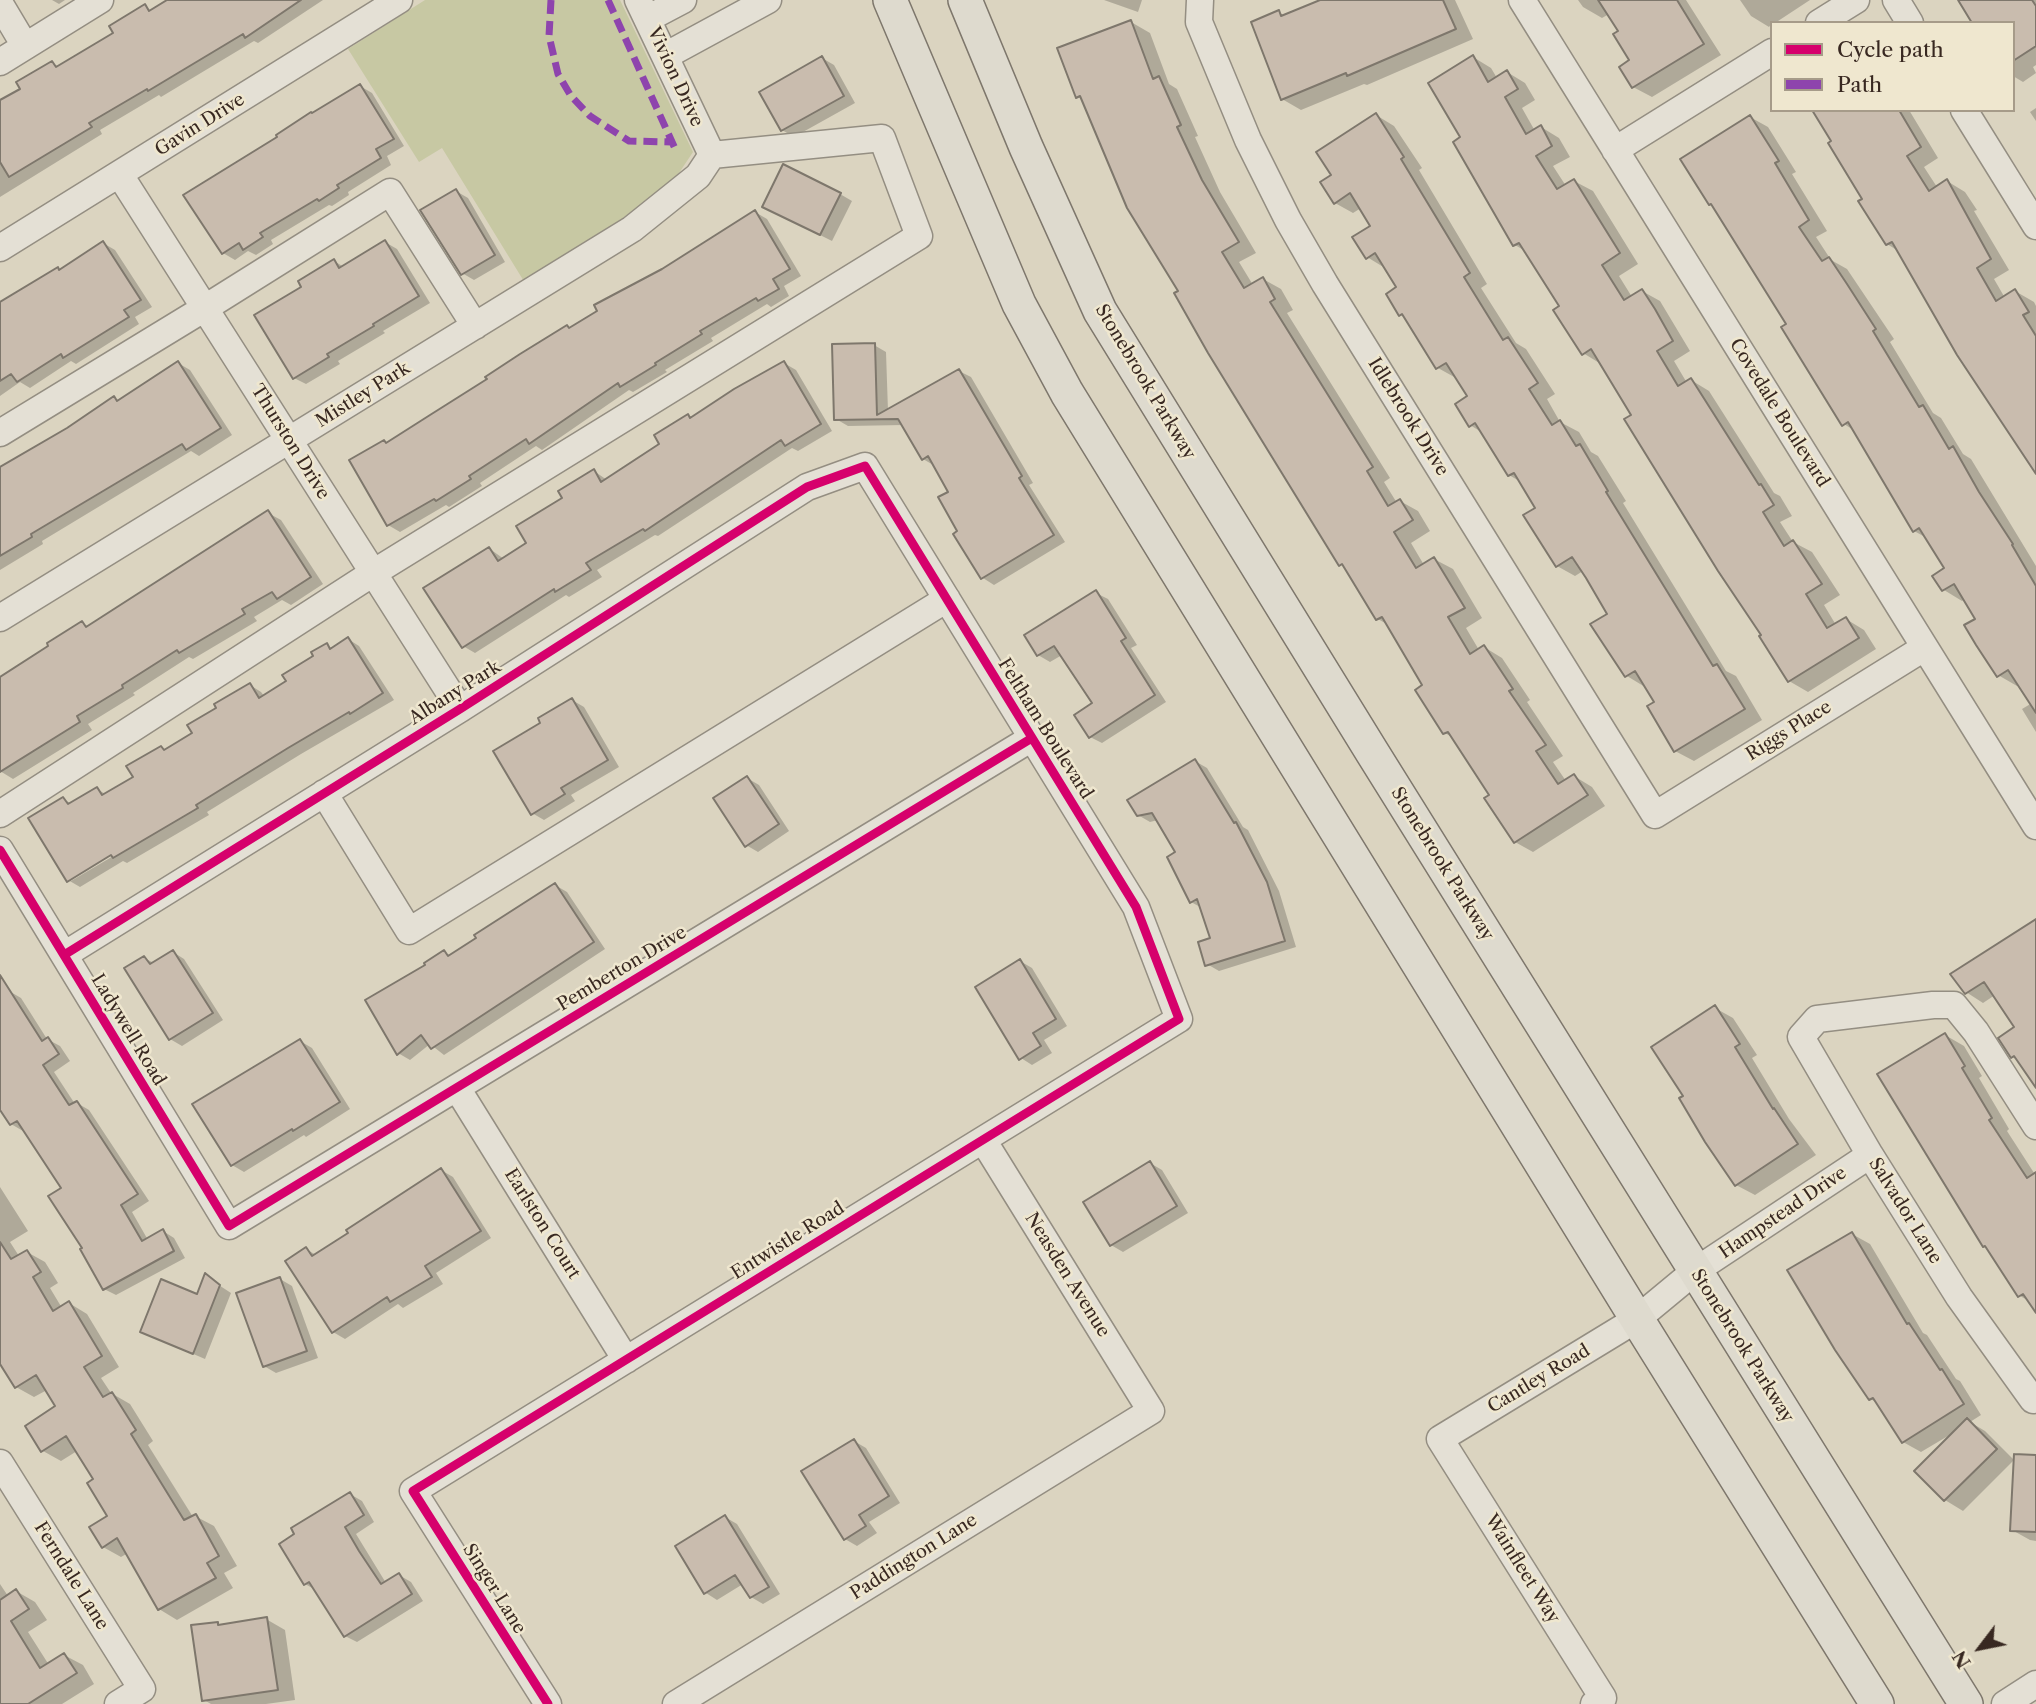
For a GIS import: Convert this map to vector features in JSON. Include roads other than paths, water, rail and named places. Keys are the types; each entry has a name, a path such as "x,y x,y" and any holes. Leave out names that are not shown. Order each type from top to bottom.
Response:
{"main road":[{"path":"890,0 1019,304 1066,393 1877,1704"},
{"name":"Stonebrook Parkway","path":"965,0 1026,147 1100,311 1966,1704"}],"street":[{"path":"0,62 100,0"},
{"name":"Gavin Drive","path":"0,248 400,0"},
{"path":"643,9 683,0"},
{"path":"665,55 768,0"},
{"name":"Covedale Boulevard","path":"1522,0 2036,826"},
{"path":"1822,21 1856,0"},
{"path":"1896,0 1909,21"},
{"name":"Idlebrook Drive","path":"1199,1 1199,22 1236,113 1297,237 1655,815"},
{"path":"0,4 25,46"},
{"name":"Vivion Drive","path":"643,9 712,155"},
{"path":"1615,150 1770,53"},
{"path":"1965,112 2036,226"},
{"path":"0,814 373,573 919,236 882,138 712,155"},
{"name":"Mistley Park","path":"0,618 632,229 698,176 712,155"},
{"name":"Thurston Drive","path":"120,175 460,709"},
{"path":"0,433 390,191 475,326"},
{"name":"Feltham Boulevard","path":"865,466 1136,907 1179,1019"},
{"name":"Albany Park","path":"64,955 460,709 807,487 865,466"},
{"path":"324,793 409,931 947,599"},
{"name":"Riggs Place","path":"1655,815 1924,648"},
{"name":"Pemberton Drive","path":"229,1226 1032,738"},
{"name":"Ladywell Road","path":"0,850 229,1226"},
{"name":"Salvador Lane","path":"2035,1399 1959,1297 1870,1155 1801,1037 1817,1019 1933,1005 1954,1005 1976,1032 2036,1126"},
{"name":"Entwistle Road","path":"413,1491 1179,1019"},
{"name":"Earlston Court","path":"457,1087 626,1360"},
{"name":"Neasden Avenue","path":"983,1140 1151,1411"},
{"name":"Hampstead Drive","path":"1637,1319 1695,1271 1870,1155"},
{"name":"Cantley Road","path":"1440,1439 1637,1319"},
{"name":"Paddington Lane","path":"676,1704 1151,1411"},
{"name":"Wainfleet Way","path":"1440,1439 1599,1701"},
{"name":"Ferndale Lane","path":"0,1463 142,1689 118,1704"},
{"name":"Singer Lane","path":"413,1491 548,1704"},
{"path":"2005,1704 2036,1684"}]}
